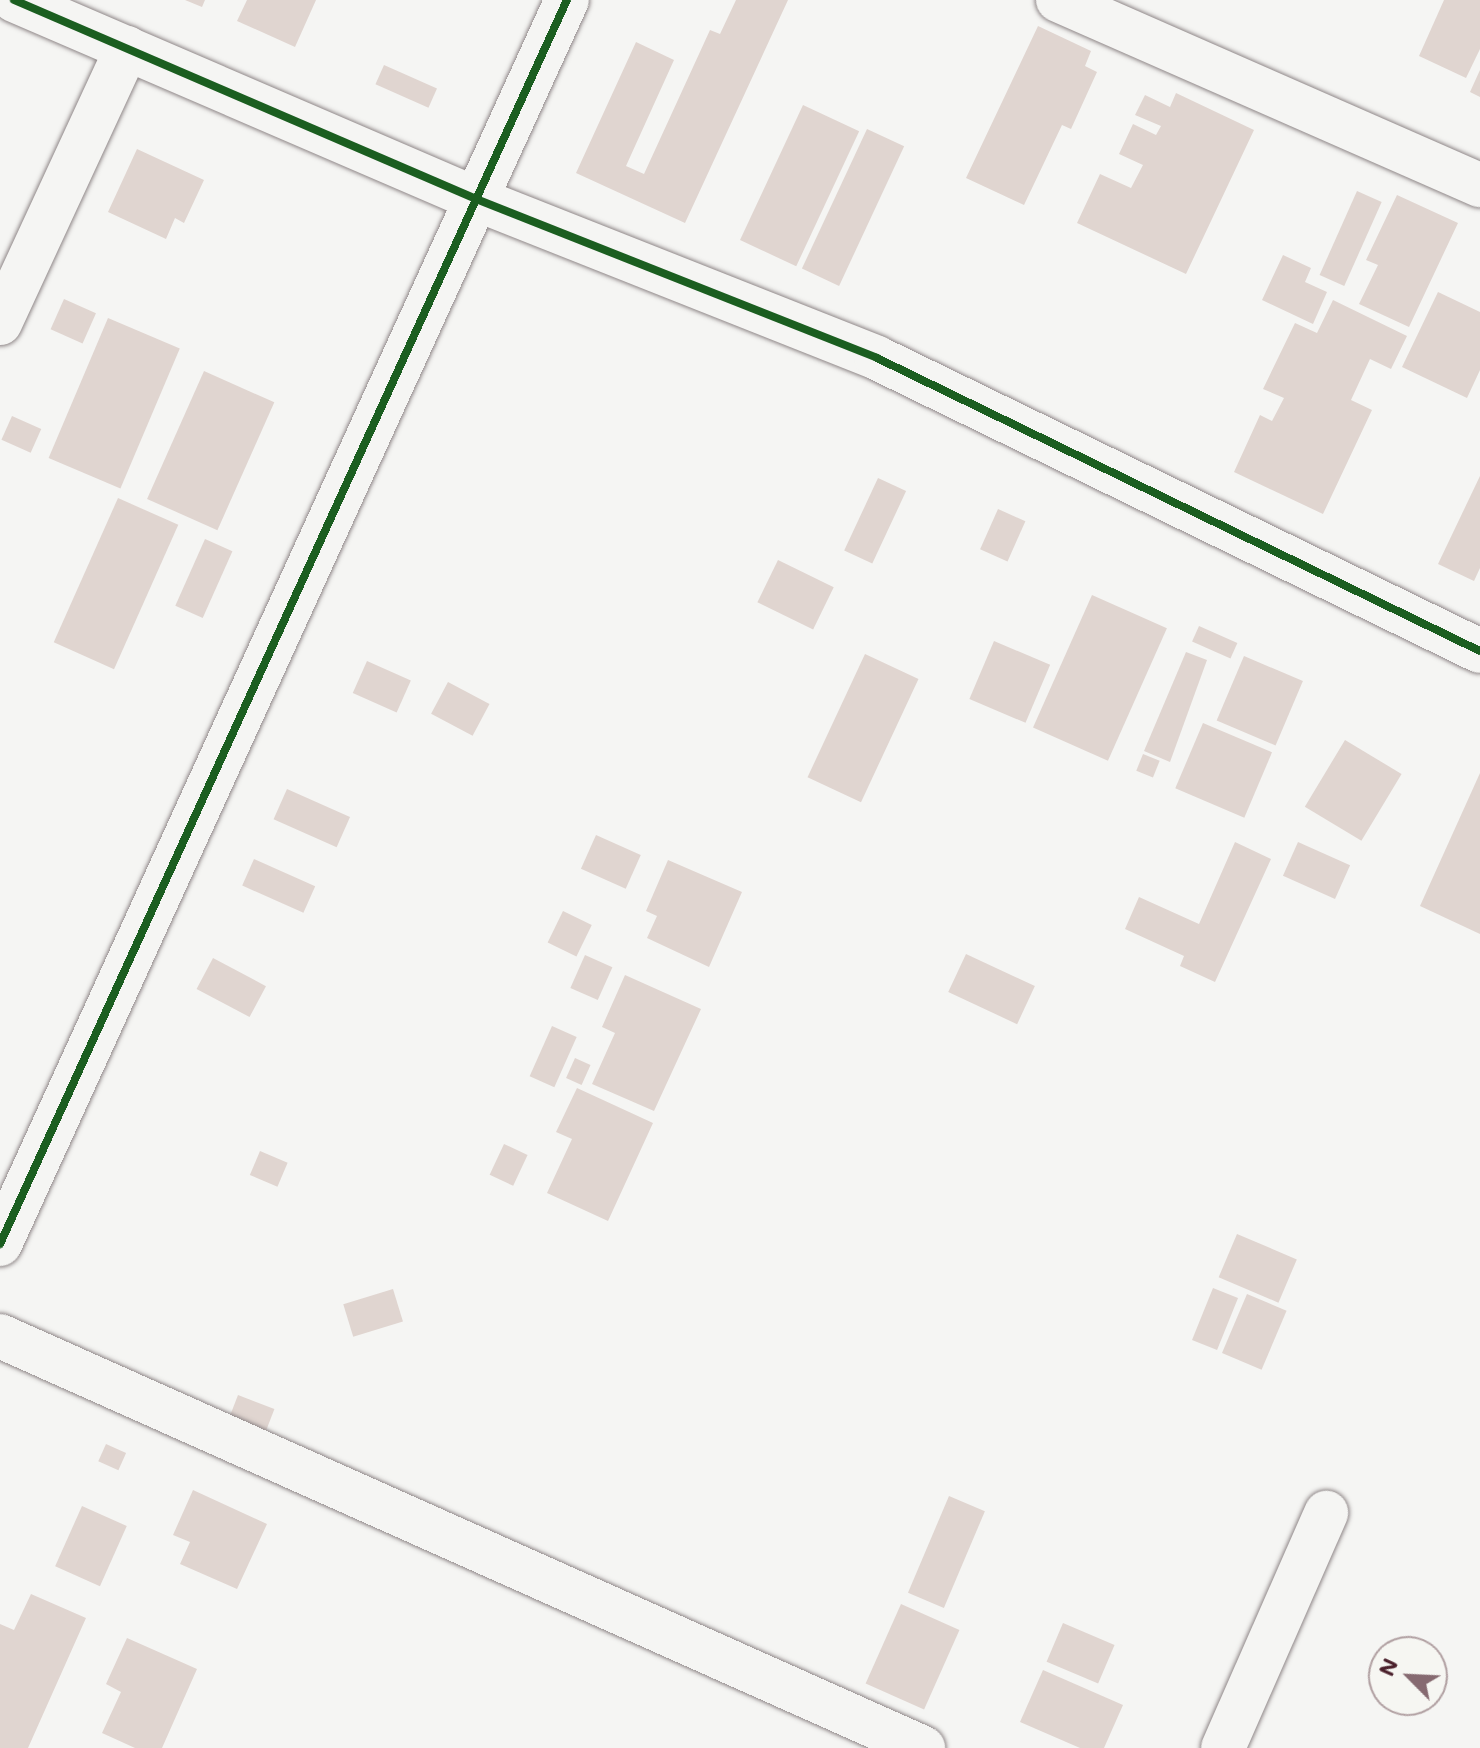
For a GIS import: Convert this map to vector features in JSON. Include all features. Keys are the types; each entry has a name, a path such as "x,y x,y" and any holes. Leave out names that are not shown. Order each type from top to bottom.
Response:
{"street":[{"path":"14,0 476,199 877,358 1480,651"},
{"path":"0,1244 567,0"},
{"path":"1058,0 1480,185"},
{"path":"0,323 127,48"},
{"path":"0,1336 923,1748"},
{"path":"1223,1748 1326,1513"}],"building":[{"path":"185,0 205,0 202,7"},
{"path":"247,0 316,0 295,47 237,21"},
{"path":"736,0 788,0 685,223 576,173 636,42 674,60 626,166 644,174 710,30 720,34"},
{"path":"1444,0 1480,0 1480,49 1466,78 1419,56"},
{"path":"1038,26 1091,51 1085,66 1097,72 1071,129 1062,125 1024,205 966,178"},
{"path":"384,65 437,89 428,108 375,84"},
{"path":"1480,70 1480,97 1470,92"},
{"path":"1176,93 1254,130 1186,274 1077,223 1100,174 1131,188 1143,165 1119,154 1133,124 1156,135 1161,126 1135,115 1145,95 1170,107"},
{"path":"803,105 859,131 796,266 740,240"},
{"path":"867,129 904,146 839,286 802,269"},
{"path":"137,149 204,180 184,223 175,218 166,239 108,212"},
{"path":"1357,191 1382,202 1344,286 1320,275"},
{"path":"1397,195 1458,223 1409,327 1359,304 1378,265 1366,260"},
{"path":"1283,255 1311,268 1305,282 1327,292 1313,324 1262,300"},
{"path":"1438,292 1480,312 1480,370 1467,398 1402,367"},
{"path":"64,299 96,313 83,343 51,329"},
{"path":"1333,300 1407,336 1391,369 1370,359 1351,400 1372,410 1323,514 1234,472 1260,415 1272,421 1284,398 1263,389 1295,323 1317,333"},
{"path":"108,318 180,348 120,488 49,458"},
{"path":"204,371 274,402 217,530 147,499"},
{"path":"12,416 41,429 31,453 1,440"},
{"path":"1480,476 1480,568 1474,581 1438,564"},
{"path":"878,478 906,491 872,564 844,551"},
{"path":"118,498 178,525 114,669 54,642"},
{"path":"998,509 1025,521 1008,561 980,549"},
{"path":"205,539 232,551 203,618 175,606"},
{"path":"778,560 834,587 813,629 757,602"},
{"path":"1092,595 1167,628 1108,761 1033,727"},
{"path":"1199,626 1237,643 1230,659 1192,642"},
{"path":"994,641 1050,665 1026,723 969,699"},
{"path":"1186,652 1207,660 1170,762 1144,751"},
{"path":"865,654 918,679 861,802 808,777"},
{"path":"1244,656 1303,681 1276,745 1217,720"},
{"path":"367,661 411,681 397,712 353,693"},
{"path":"448,682 489,704 473,736 431,714"},
{"path":"1203,723 1272,752 1244,818 1175,788"},
{"path":"1345,740 1402,774 1361,841 1305,807"},
{"path":"1143,754 1160,761 1153,777 1136,771"},
{"path":"1480,773 1480,934 1420,906"},
{"path":"287,789 350,817 337,847 274,819"},
{"path":"596,835 641,855 626,889 581,869"},
{"path":"1235,842 1271,859 1215,982 1180,966 1184,956 1125,929 1139,897 1199,924"},
{"path":"1298,842 1350,865 1335,899 1283,876"},
{"path":"254,859 315,886 303,913 242,885"},
{"path":"668,860 742,892 709,967 647,938 657,916 646,911"},
{"path":"563,911 592,925 576,956 548,942"},
{"path":"966,954 1035,986 1017,1024 948,992"},
{"path":"585,955 612,967 598,1000 570,988"},
{"path":"213,958 266,986 250,1017 197,989"},
{"path":"625,975 701,1009 654,1111 592,1084 615,1033 602,1027"},
{"path":"552,1026 577,1037 554,1087 530,1076"},
{"path":"575,1058 591,1065 582,1085 566,1078"},
{"path":"577,1088 653,1123 608,1221 547,1193 572,1139 556,1132"},
{"path":"504,1144 528,1155 513,1186 490,1175"},
{"path":"260,1151 288,1163 277,1187 250,1175"},
{"path":"1237,1234 1297,1259 1278,1303 1219,1277"},
{"path":"1213,1288 1238,1298 1217,1350 1192,1340"},
{"path":"393,1289 403,1322 353,1337 343,1304"},
{"path":"1247,1294 1287,1311 1262,1370 1222,1353"},
{"path":"238,1395 274,1409 264,1436 228,1422"},
{"path":"106,1444 126,1453 118,1470 98,1461"},
{"path":"193,1490 267,1524 237,1589 180,1564 190,1542 173,1535"},
{"path":"949,1496 985,1511 944,1608 908,1593"},
{"path":"82,1506 127,1526 100,1586 55,1566"},
{"path":"31,1594 86,1618 28,1748 0,1748 0,1624 14,1630"},
{"path":"901,1604 959,1630 924,1710 866,1683"},
{"path":"1063,1623 1115,1645 1098,1684 1047,1662"},
{"path":"127,1638 197,1669 162,1748 135,1748 102,1733 121,1692 106,1684"},
{"path":"1043,1670 1123,1705 1104,1748 1080,1748 1020,1722"}],"cycle path":[{"path":"14,0 476,199 877,358 1480,651"},
{"path":"0,1244 567,0"}]}
